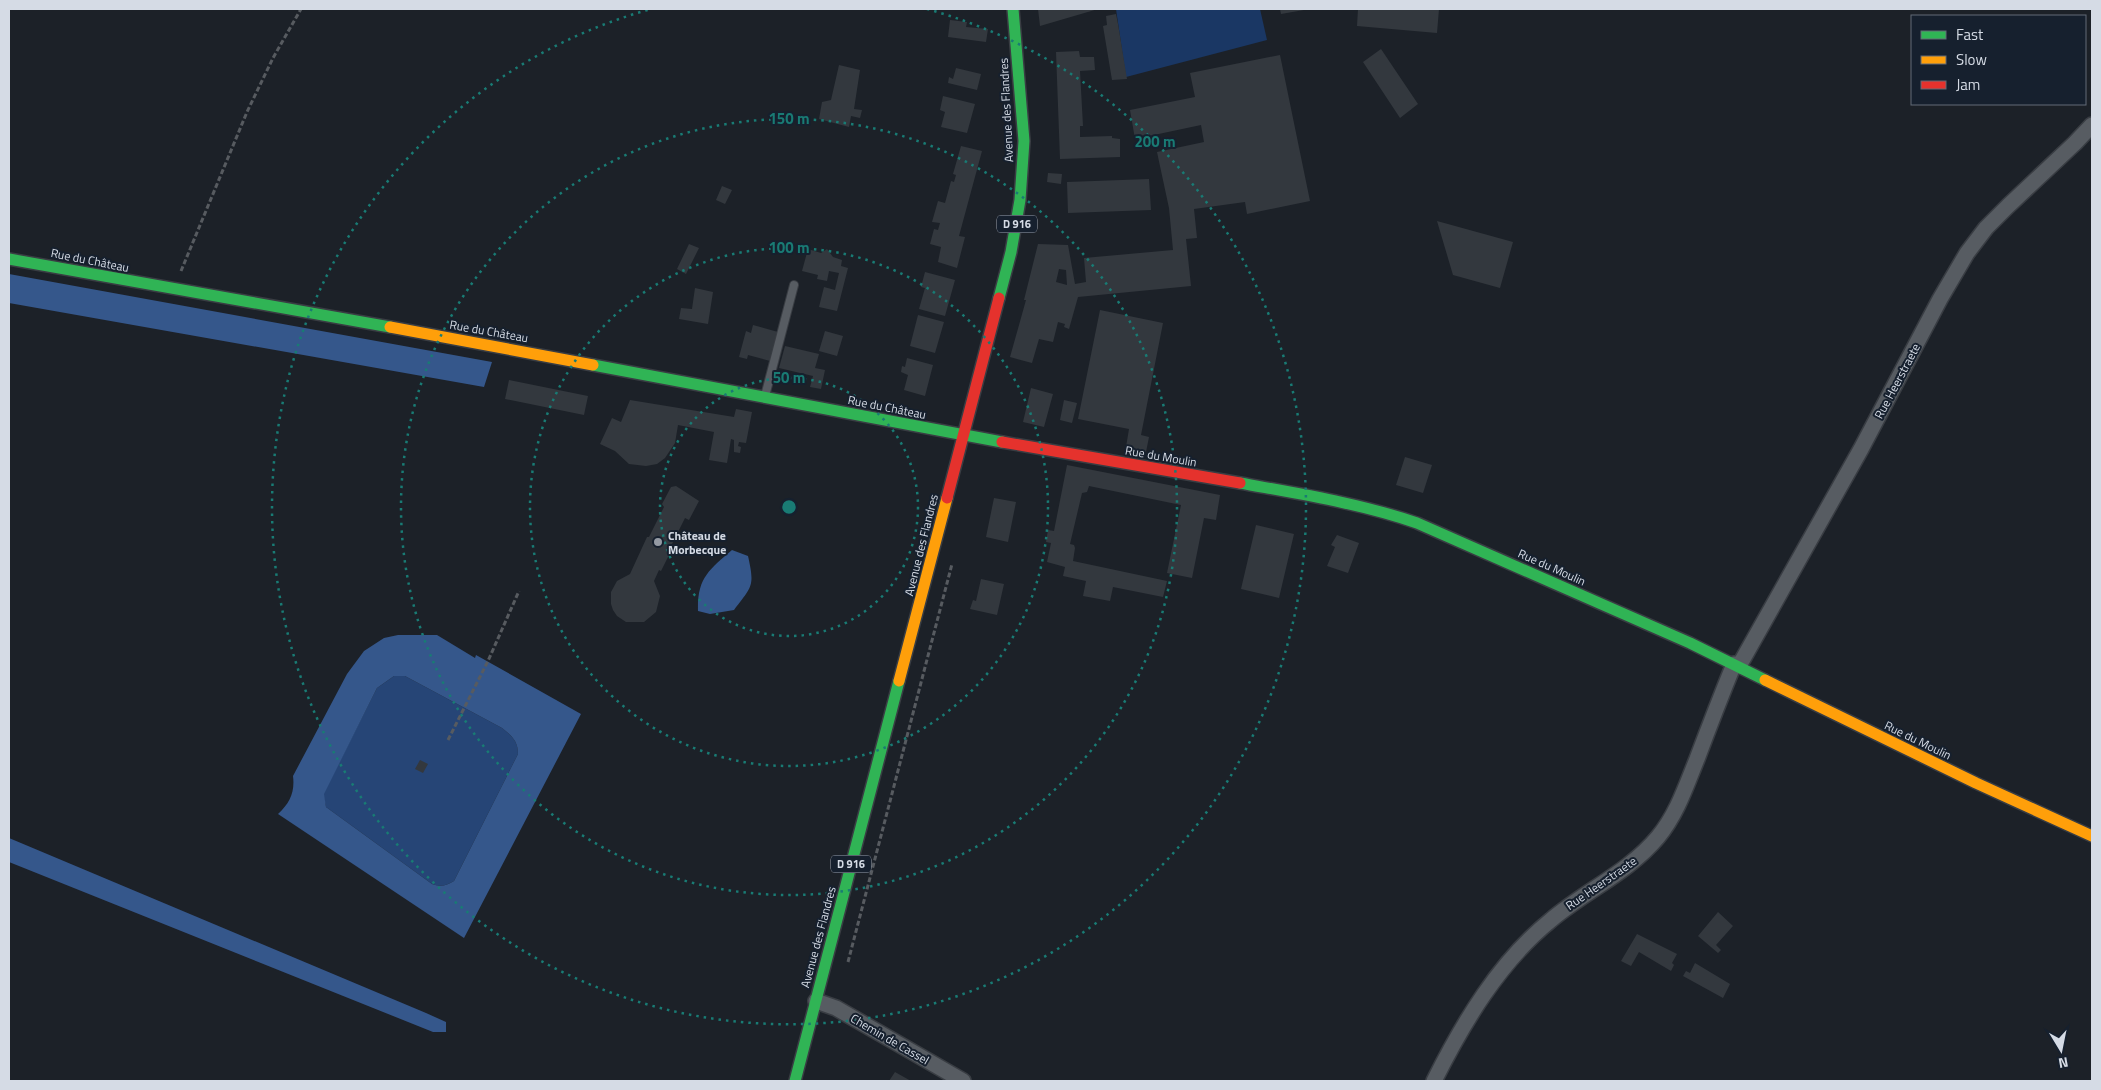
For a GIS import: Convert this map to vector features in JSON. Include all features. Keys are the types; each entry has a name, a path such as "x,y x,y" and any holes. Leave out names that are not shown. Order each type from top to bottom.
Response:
{"street":[{"name":"Avenue des Flandres","path":"795,1081 1011,252 1020,200 1024,141 1013,9"},
{"name":"Rue Heerstraete","path":"1434,1081 1480,1002 1517,952 1556,916 1638,857 1664,830 1683,796 1737,665 1861,450 1940,299 1967,253 1986,228 2092,125"},
{"name":"Rue du Château","path":"9,259 963,434"},
{"name":"Rue du Moulin","path":"963,434 1341,500 1379,510 1447,536 1737,665 1976,783 2092,836"},
{"name":"Chemin de Cassel","path":"816,1001 836,1008 964,1081"}],"lane":[{"path":"765,397 794,284"}],"path":[{"path":"176,290 184,260 247,112 273,58 301,9"},
{"path":"846,971 953,561"},
{"path":"448,740 463,707 488,662 519,591"}],"shaded area":[{"path":"1116,9 1260,9 1267,40 1126,77"},
{"path":"9,274 492,362 484,387 9,303"},
{"path":"732,550 748,556 751,580 748,591 734,610 710,614 698,611 698,600 702,582 711,569"},
{"path":"398,635 437,635 475,658 476,655 581,714 464,938 278,814 289,801 293,787 293,776 347,674 364,651 384,638","holes":["394,676 405,676 502,728 514,739 518,749 518,754 454,881 443,886 432,884 326,807 324,794 377,688"]},
{"path":"394,676 405,676 502,728 516,742 517,746 518,754 454,881 446,885 432,884 326,807 323,794 377,688"},
{"path":"9,838 426,1013 446,1022 446,1032 433,1032 9,862"}],"building":[{"path":"1038,9 1098,9 1040,26"},
{"path":"1280,9 1304,9 1304,10 1281,14"},
{"path":"1358,9 1439,9 1437,33 1357,26"},
{"path":"1116,14 1127,79 1112,80 1103,26 1107,25 1106,16"},
{"path":"950,20 967,22 966,27 988,29 986,42 948,37"},
{"path":"1381,49 1418,104 1400,118 1363,62"},
{"path":"1079,51 1080,57 1094,57 1095,70 1080,71 1083,126 1080,126 1080,137 1112,136 1112,138 1120,139 1120,157 1060,159 1056,52"},
{"path":"1280,55 1310,201 1247,214 1245,202 1194,209 1197,238 1186,239 1191,286 1078,297 1069,329 1064,327 1065,324 1058,322 1053,342 1039,339 1032,363 1010,357 1026,300 1024,300 1038,244 1068,245 1075,284 1086,282 1084,258 1173,250 1169,208 1157,152 1204,142 1201,125 1135,139 1130,110 1195,97 1190,73","holes":["1059,269 1066,270 1067,285 1056,282"]},
{"path":"839,65 860,70 854,109 862,110 860,118 851,116 849,127 819,119 822,102 831,100"},
{"path":"956,68 981,74 977,90 948,83 949,77 953,79"},
{"path":"943,96 975,104 967,133 941,127 945,112 940,110"},
{"path":"961,146 982,151 959,236 965,237 957,268 938,262 941,247 930,244 934,229 938,230 940,223 932,222 938,201 945,203 951,181 954,182 956,175 953,174"},
{"path":"1048,173 1062,174 1061,184 1047,182"},
{"path":"1149,179 1151,210 1068,213 1067,182"},
{"path":"722,186 732,190 725,204 716,200"},
{"path":"1437,221 1513,242 1500,288 1453,275"},
{"path":"689,244 699,248 686,274 677,269"},
{"path":"808,249 821,253 827,249 833,257 842,260 841,266 848,268 837,311 819,307 824,287 835,290 839,273 829,271 827,281 817,279 818,275 802,271"},
{"path":"925,272 955,280 945,316 919,309 925,288 921,287"},
{"path":"695,288 713,292 708,324 679,319 681,308 692,309"},
{"path":"1100,310 1163,323 1141,435 1149,437 1146,452 1126,447 1129,429 1078,419"},
{"path":"918,315 944,322 935,353 910,346"},
{"path":"753,325 778,332 770,361 748,355 747,359 739,357 746,331 751,333"},
{"path":"825,331 843,336 837,356 819,351"},
{"path":"785,346 819,354 815,368 825,370 821,389 810,387 813,376 779,368"},
{"path":"907,358 933,365 925,396 904,390 908,375 901,372 902,366 905,367"},
{"path":"509,380 588,396 584,415 505,399"},
{"path":"1031,388 1053,394 1044,427 1023,422"},
{"path":"630,400 734,417 736,409 752,412 746,443 739,442 738,446 741,447 740,453 734,452 734,440 731,439 727,463 709,460 714,432 678,425 675,443 665,458 657,464 646,466 629,464 615,451 600,444 612,418 621,422"},
{"path":"1064,400 1077,403 1072,423 1060,420"},
{"path":"1405,457 1432,465 1423,493 1396,485"},
{"path":"1067,465 1220,495 1216,520 1204,518 1192,578 1167,573 1181,505 1089,486 1087,492 1082,493 1070,544 1074,545 1075,548 1073,561 1167,581 1163,597 1113,587 1110,601 1083,596 1086,581 1063,576 1065,567 1047,562 1051,543 1046,542 1048,530 1054,531"},
{"name":"Château de Morbecque","path":"676,486 699,501 689,520 685,518 670,548 672,549 654,581 660,596 656,612 644,622 626,622 617,616 613,610 611,592 617,581 630,574 647,537 649,537 664,507 662,504 671,487"},
{"path":"994,498 1016,502 1008,542 986,537"},
{"path":"1256,525 1294,534 1279,598 1241,589"},
{"path":"1337,535 1359,543 1348,573 1327,566 1335,547 1331,545"},
{"path":"981,579 1004,584 997,615 970,609 973,600 976,601"},
{"path":"420,760 428,764 423,773 415,769"},
{"path":"1718,912 1733,926 1716,945 1721,950 1718,953 1698,936"},
{"path":"1637,934 1677,954 1672,963 1674,965 1671,971 1639,952 1631,966 1621,961"},
{"path":"1695,963 1730,984 1723,998 1683,976 1686,971 1690,973"},
{"path":"895,1072 911,1081 889,1081"}],"traffic: fast":[{"path":"999,298 1011,252 1020,200 1024,141 1013,9"},
{"path":"9,259 390,327"},
{"path":"593,365 1002,442"},
{"path":"1240,483 1351,504 1417,523 1690,643 1765,680"},
{"path":"795,1081 899,681"}],"traffic: slow":[{"path":"390,327 593,365"},
{"path":"899,681 947,498"},
{"path":"1765,680 1976,783 2092,836"}],"traffic: jam":[{"path":"947,498 999,298"},
{"path":"1002,442 1240,483"}],"place":[{"name":"Château de Morbecque","path":"658,542"}]}
